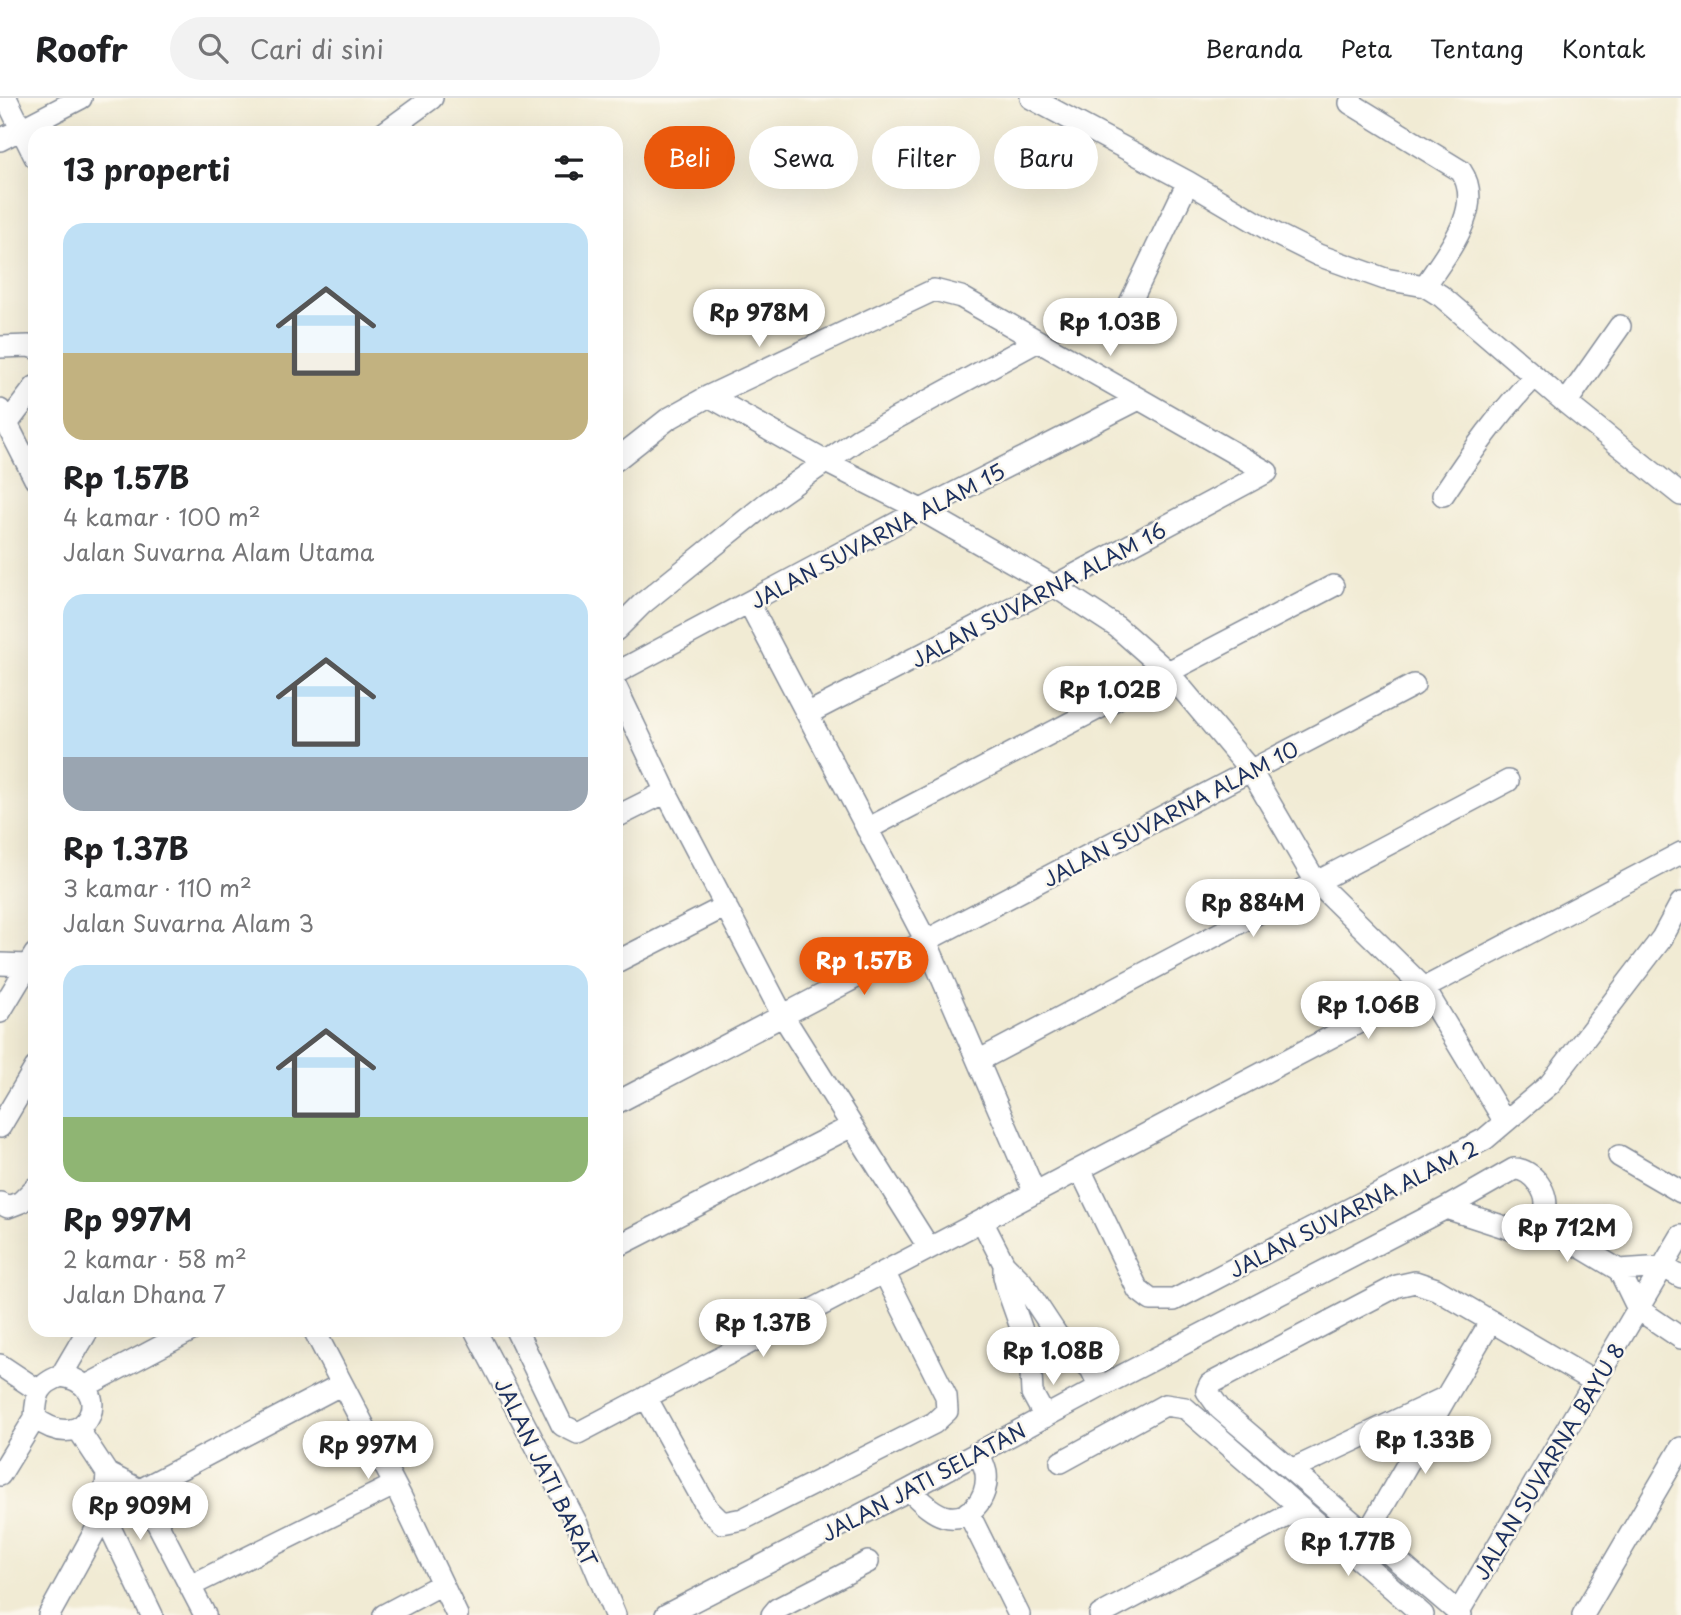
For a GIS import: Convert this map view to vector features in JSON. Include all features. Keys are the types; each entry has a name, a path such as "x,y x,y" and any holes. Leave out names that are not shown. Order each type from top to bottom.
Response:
{"street":[{"path":"6,98 28,143"},
{"path":"0,140 81,98"},
{"path":"394,126 432,98"},
{"path":"1031,98 1318,255 1385,279 1425,286 1441,296 1566,403 1681,495"},
{"path":"1350,103 1461,171 1465,178 1469,188 1467,212 1425,286"},
{"path":"1130,303 1188,182"},
{"path":"623,454 668,419 709,396 934,290 961,298 1139,399"},
{"path":"1566,403 1620,326"},
{"path":"623,623 642,604 757,512 826,461 860,438 1038,341"},
{"path":"0,347 28,346"},
{"path":"1443,495 1472,451 1535,376"},
{"path":"28,394 4,417 28,465"},
{"path":"709,396 921,510 1055,586 1117,627 1168,672 1251,771 1316,882 1424,988 1505,1122"},
{"name":"JALAN SUVARNA ALAM 16","path":"807,714 1268,472 1139,399"},
{"name":"JALAN SUVARNA ALAM 15","path":"623,669 921,510 1139,399"},
{"path":"867,829 1333,586"},
{"path":"749,603 926,941 1035,1193"},
{"name":"JALAN SUVARNA ALAM 10","path":"623,1099 1414,685"},
{"path":"623,702 666,792 783,1016 929,1248"},
{"path":"978,1061 1508,781"},
{"path":"623,814 666,792"},
{"path":"519,1337 562,1425 578,1433 1681,853"},
{"name":"JALAN SUVARNA ALAM 2","path":"1080,1169 1138,1290 1151,1300 1174,1300 1485,1139 1550,1084 1662,938 1681,903"},
{"path":"623,958 726,906"},
{"path":"0,964 28,960"},
{"path":"0,1012 28,966"},
{"path":"0,1127 28,1080"},
{"path":"623,1243 852,1126"},
{"path":"1619,1156 1681,1192"},
{"name":"JALAN JATI SELATAN","path":"666,1615 1446,1208 1514,1169 1522,1169 1534,1177 1546,1201 1544,1213 1537,1221"},
{"path":"0,1203 8,1207 21,1202 28,1195"},
{"path":"1446,1208 1517,1231 1537,1221 1619,1270 1672,1272"},
{"path":"982,1221 1004,1264 1021,1282 1057,1335 1091,1369 1100,1387"},
{"name":"JALAN SUVARNA BAYU 8","path":"1459,1614 1638,1309 1672,1272 1681,1236"},
{"path":"1004,1264 1007,1288 1030,1353 1032,1393 1045,1417"},
{"path":"1619,1270 1638,1309 1681,1338"},
{"path":"646,1397 708,1509 722,1523 743,1519 934,1423 947,1411 946,1396 884,1272"},
{"path":"1459,1614 1220,1409 1207,1391 1210,1384 1397,1286 1415,1282 1436,1289 1595,1382"},
{"path":"1367,1534 1491,1321"},
{"path":"61,1376 84,1337"},
{"path":"86,1386 179,1337"},
{"path":"318,1337 457,1615"},
{"name":"JALAN JATI BARAT","path":"479,1337 577,1524 615,1615"},
{"path":"0,1365 39,1391"},
{"path":"0,1475 35,1418 39,1391 48,1380 61,1376 75,1378 86,1386 92,1401 90,1417 78,1429 62,1432 46,1427 35,1418"},
{"path":"104,1515 140,1490 342,1384"},
{"path":"1291,1469 1447,1397"},
{"path":"1061,1462 1165,1405 1185,1408 1423,1615"},
{"path":"78,1429 107,1473 140,1490 205,1615"},
{"path":"1583,1615 1681,1448"},
{"path":"909,1490 933,1511 942,1515 953,1517 968,1512 980,1504 985,1489 986,1473 979,1453"},
{"path":"49,1615 104,1515 107,1473"},
{"path":"190,1586 394,1485"},
{"path":"1100,1615 1300,1509"},
{"path":"968,1512 1018,1615"},
{"path":"104,1515 146,1613"},
{"path":"772,1615 777,1609 868,1562"},
{"path":"384,1615 442,1584"}]}
